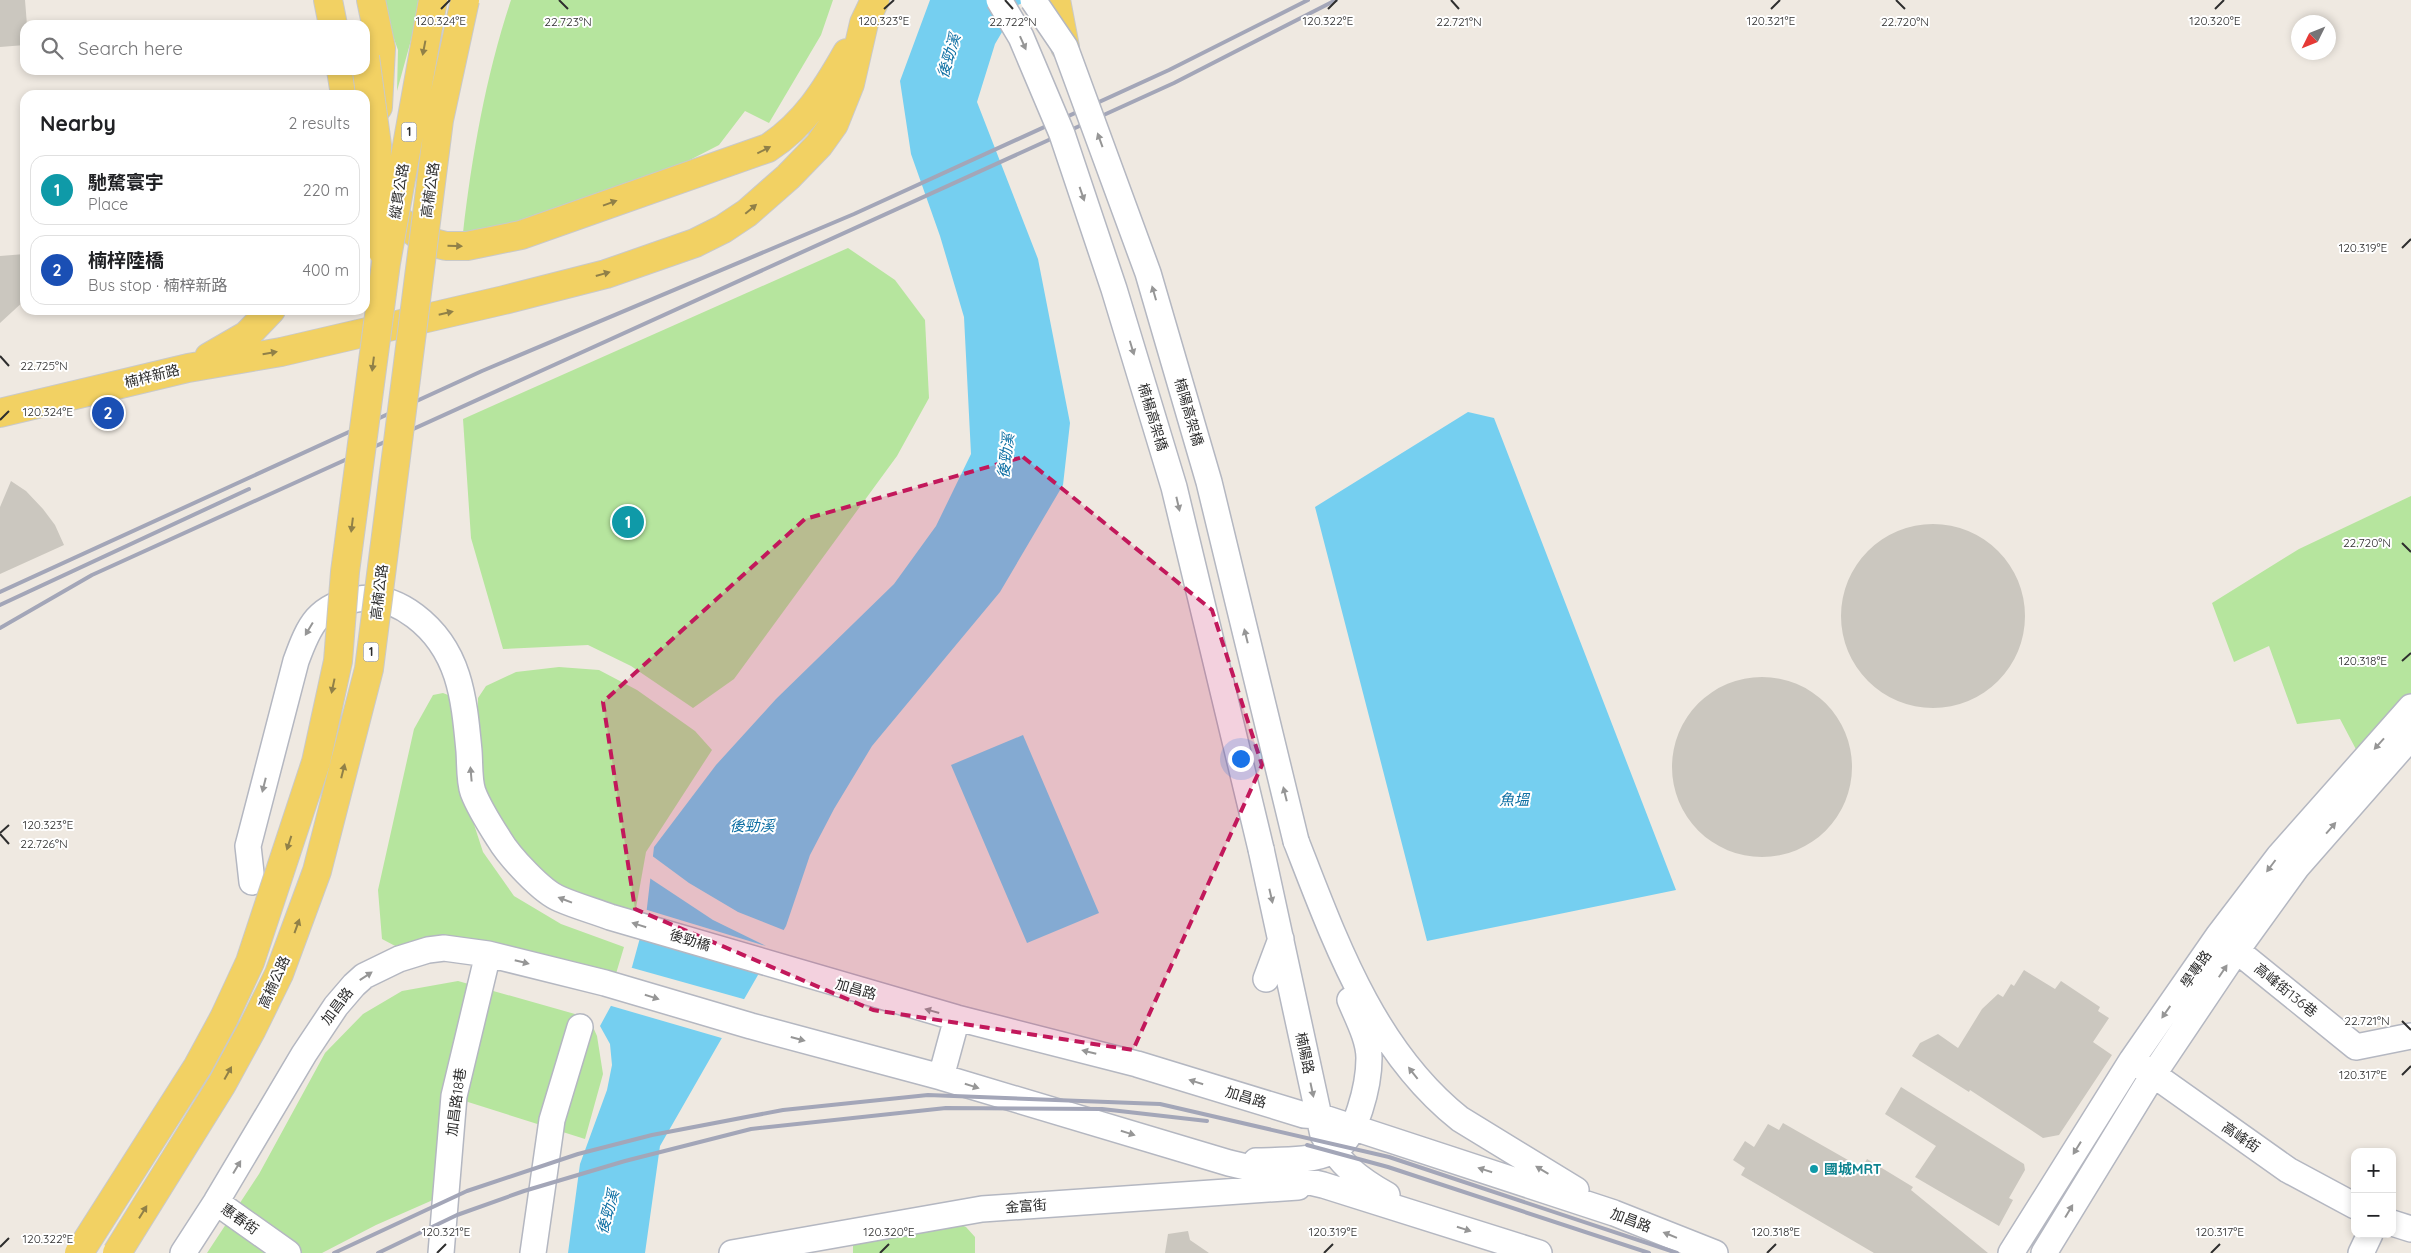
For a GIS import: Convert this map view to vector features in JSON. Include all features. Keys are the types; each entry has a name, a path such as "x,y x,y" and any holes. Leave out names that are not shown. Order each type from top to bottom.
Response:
{"main road":[{"path":"328,0 332,20"},
{"path":"353,0 358,20"},
{"path":"370,143 374,134 381,66 378,29 371,0"},
{"name":"縱貫公路","path":"386,264 433,0"},
{"name":"高楠公路","path":"117,1253 222,1084 252,1029 279,974 317,871 369,669 439,120 465,0"},
{"path":"1056,0 1066,47"},
{"path":"370,183 399,220 426,241 446,246 467,246 521,235 768,148 798,124 819,101 870,11"},
{"path":"188,368 281,352 606,274 695,243 716,233 747,213 788,177 819,145 834,124 850,84 870,11"},
{"path":"367,75 369,90"},
{"path":"370,94 377,145 376,222 386,264"},
{"name":"1","path":"79,1253 198,1066 224,1018 250,962 316,762 338,661 345,572 386,264"},
{"path":"188,368 247,336 266,315"},
{"name":"楠梓新路","path":"0,413 188,368"}],"street":[{"name":"楠楊高架橋","path":"999,0 1021,38 1062,134 1114,289 1174,487 1260,849"},
{"name":"楠陽高架橋","path":"1034,0 1066,47 1148,273 1204,463 1296,841"},
{"name":"後勁橋","path":"252,882 248,846 296,661 306,634 316,618 332,606 344,601 379,598 407,610 427,625 446,648 459,677 473,791 500,840 526,872 558,899 769,964"},
{"name":"學專路","path":"2044,1253 2153,1075 2279,856 2411,707"},
{"name":"學專路","path":"2011,1253 2132,1060 2228,943 2411,737"},
{"path":"1229,1163 1294,1159 1333,1151 1345,1141 1365,1092 1369,1056 1360,1024 1323,938 1296,841"},
{"path":"1296,841 1346,962 1382,1030 1416,1078 1443,1105 1476,1130 1614,1213"},
{"name":"楠陽路","path":"1260,849 1323,1135 1348,1170 1418,1214"},
{"path":"1266,979 1281,939"},
{"name":"高峰街136巷","path":"2228,943 2356,1048 2411,1036"},
{"name":"加昌路","path":"183,1253 216,1202 304,1054 336,1006 364,976 382,966 428,950 444,948 488,954 605,983 751,1026 941,1077"},
{"name":"加昌路18巷","path":"441,1253 454,1096 488,954"},
{"name":"加昌路","path":"769,964 957,1018 1137,1064 1304,1115 1318,1116 1614,1213 1715,1253"},
{"path":"957,1018 941,1077 1229,1163 1323,1185 1539,1253"},
{"path":"533,1253 552,1120 580,1027"},
{"name":"高峰街","path":"2132,1060 2288,1170 2351,1204"},
{"name":"金富街","path":"732,1253 982,1209 1323,1185"},
{"name":"惠春街","path":"216,1202 288,1253"},
{"path":"2396,1224 2411,1229"},
{"path":"2361,1253 2368,1238"}],"highlighted area":[{"path":"1023,457 1212,610 1262,765 1133,1050 873,1010 635,909 603,702 805,519"}],"green space":[{"path":"380,0 422,0 397,91 398,50"},
{"path":"511,0 833,0 821,35 769,123 745,111 719,145 684,163 556,213 485,233 463,233 481,115 494,57"},
{"path":"848,248 895,280 925,320 929,398 897,456 734,679 693,708 631,666 588,645 503,649 471,538 463,419"},
{"path":"2411,496 2411,698 2359,755 2340,719 2297,724 2269,646 2234,662 2212,603 2299,549"},
{"path":"559,667 599,670 637,690 695,731 712,750 646,852 636,908 625,915 557,891 506,838 483,797 477,765 478,698 486,686 516,672"},
{"path":"443,693 453,697 468,806 483,852 514,896 561,924 624,947 615,977 399,948 382,939 378,890 414,729 433,695"},
{"path":"458,981 589,1018 597,1036 603,1074 585,1139 449,1096 442,1196 376,1225 322,1253 207,1253 259,1174 325,1053 363,1014 402,991"},
{"path":"954,1222 966,1227 975,1237 975,1253 853,1253 853,1244"}],"water":[{"name":"後勁溪","path":"930,0 1029,0 1018,5 995,44 977,102 1038,259 1070,423 1063,485 1000,592 872,746 834,809 810,855 786,926 660,1146 645,1253 568,1253 580,1164 607,1090 612,1065 610,1044 600,1026 632,967 646,916 654,847 716,765 776,699 894,584 936,526 971,454 964,317 940,236 911,154 900,81"},
{"name":"魚塭","path":"1468,412 1494,418 1676,890 1427,941 1315,507"},
{"path":"1023,735 1099,913 1027,943 951,765"}],"pier":[{"path":"651,855 689,883 738,912 786,931 764,970 643,916 644,909 766,946 713,920 648,877"},
{"path":"629,967 747,1000 725,1039 608,1005"}],"building":[{"path":"0,0 25,0 27,20 20,20 20,45 0,47"},
{"path":"20,254 20,305 0,323 0,256"},
{"path":"11,481 26,491 43,509 55,525 64,545 0,574 0,507"},
{"path":"1933,524 1951,526 1968,531 1998,551 2018,581 2023,598 2025,616 2023,634 2018,651 1998,681 1968,701 1951,706 1933,708 1915,706 1898,701 1868,681 1848,651 1843,634 1841,616 1843,598 1848,581 1868,551 1898,531 1915,526"},
{"path":"1753,677 1771,677 1796,684 1812,692 1826,703 1837,717 1845,733 1852,758 1852,776 1845,801 1837,817 1826,831 1812,842 1788,853 1771,857 1753,857 1736,853 1712,842 1692,824 1676,793 1672,776 1672,758 1676,741 1687,717 1705,697 1736,681"},
{"path":"2024,970 2055,989 2061,981 2100,1007 2098,1011 2109,1018 2093,1042 2112,1055 2059,1135 2043,1138 1970,1090 1969,1092 1912,1056 1920,1043 1938,1034 1958,1048 1982,1009 1998,994 2003,997 2011,984 2014,986"},
{"path":"1901,1087 2024,1164 2025,1170 2009,1198 2013,1200 1999,1226 1915,1177 1936,1146 1885,1114"},
{"path":"1783,1123 1862,1168 1867,1159 1913,1187 1911,1190 1988,1253 1874,1253 1741,1175 1745,1168 1733,1160 1745,1141 1754,1147 1768,1124 1779,1130"},
{"path":"1188,1231 1190,1240 1209,1253 1165,1253 1168,1234"}],"railway":[{"path":"0,592 482,371 854,214 1169,70 1308,0"},
{"path":"0,628 92,575 1174,83 1336,0"},
{"path":"0,605 249,489"},
{"path":"334,1253 467,1191 578,1154 652,1135 783,1110 928,1095 1160,1104 1389,1157 1677,1253"},
{"path":"378,1253 457,1215 524,1191 625,1161 751,1129 946,1108 1102,1109 1207,1121"},
{"path":"1307,1145 1388,1167 1649,1253"}],"place":[{"name":"楠梓陸橋","path":"108,413"},
{"name":"馳騖寰宇","path":"628,522"},
{"name":"國城MRT","path":"1814,1169"}]}
